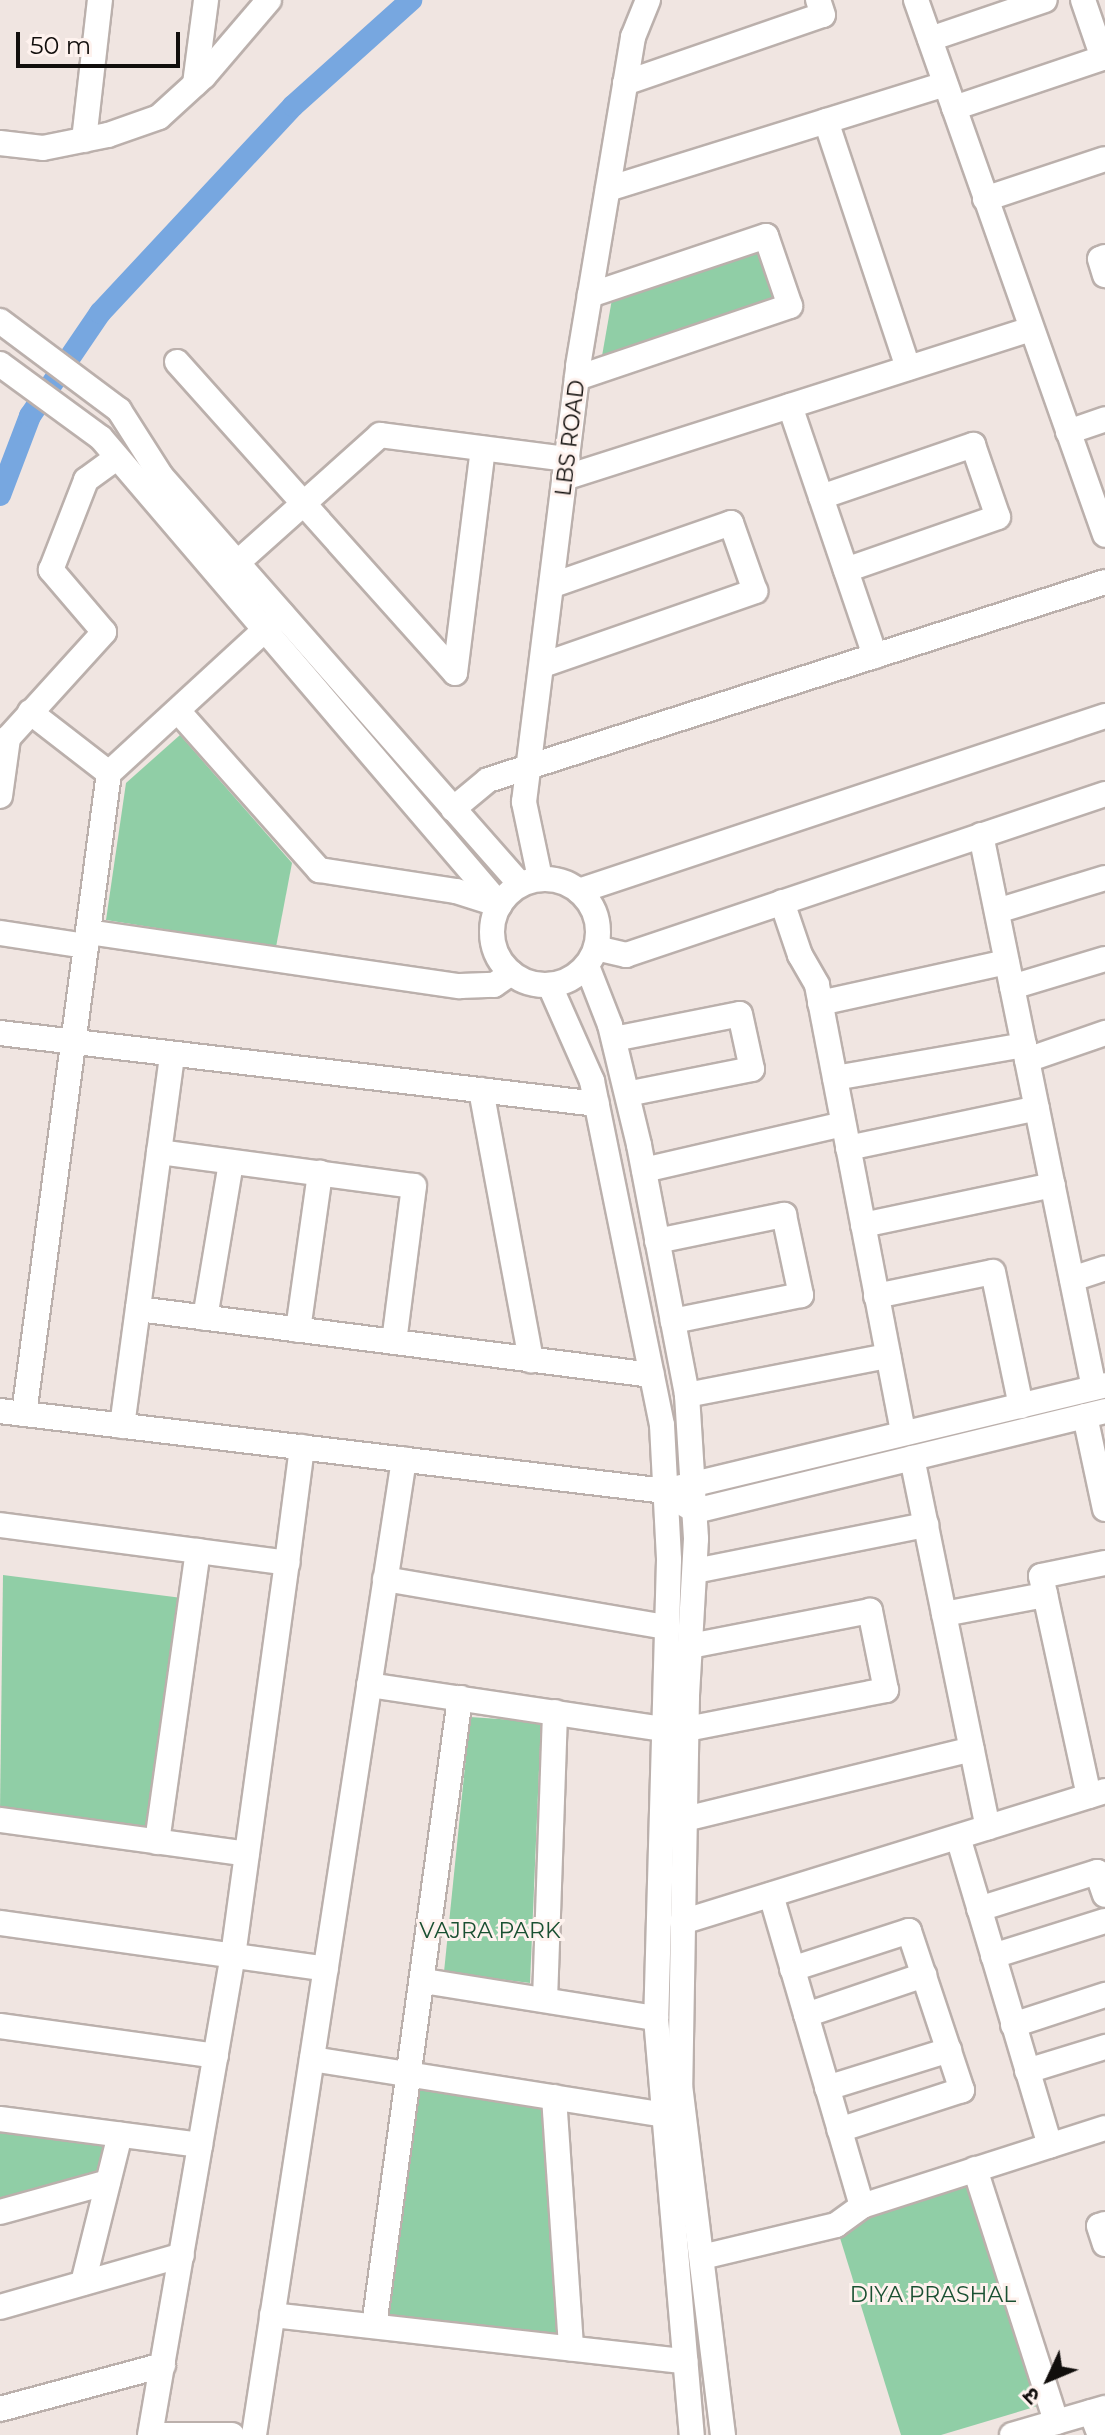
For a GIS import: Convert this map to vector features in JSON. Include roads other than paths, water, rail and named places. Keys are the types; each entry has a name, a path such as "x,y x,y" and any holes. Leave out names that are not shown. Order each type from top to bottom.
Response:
{"street":[{"path":"84,140 100,0"},
{"path":"195,84 206,0"},
{"path":"0,143 43,148 84,140 159,117 195,84 269,0"},
{"name":"LBS ROAD","path":"530,881 524,802 532,767 577,378 633,37 648,0"},
{"path":"625,83 823,15 818,0"},
{"path":"916,0 1105,535"},
{"path":"930,39 1045,0"},
{"path":"954,108 1103,58 1083,0"},
{"path":"608,189 945,84"},
{"path":"826,121 908,368"},
{"path":"985,199 1105,159"},
{"path":"577,378 790,306 766,236 590,295"},
{"path":"1105,257 1100,259 1105,275"},
{"path":"5,325 119,410 161,476 453,809 530,881 579,891 1105,716"},
{"path":"237,563 380,435 483,449 566,468 790,406 1030,329"},
{"path":"177,362 306,502 455,673 483,449"},
{"path":"0,364 101,438 264,633 500,905"},
{"path":"790,406 875,656"},
{"path":"1068,432 1105,419"},
{"path":"821,497 973,445 998,517 846,570"},
{"path":"0,796 8,738 104,632 51,570 86,480 116,458"},
{"path":"543,665 755,591 731,523 553,585"},
{"path":"453,809 488,780 1105,582"},
{"path":"282,614 109,773 73,1043 12,1412 665,1491 1099,1387 1072,1279 981,835"},
{"path":"178,711 319,870 456,891 500,905"},
{"path":"30,712 109,773"},
{"path":"530,881 500,905 492,937 498,957 511,973 529,983 550,986 570,980 592,957 626,955 1105,794"},
{"path":"997,911 1105,878"},
{"path":"579,891 593,907 599,927 592,957 644,1170 687,1395 695,1511 695,1571 690,1646 675,1729 656,2018 692,2435"},
{"path":"782,902 820,1003 903,1433"},
{"path":"0,933 87,939 460,986 494,985 511,973"},
{"path":"1012,987 1105,959"},
{"path":"820,1003 1007,962"},
{"path":"550,986 577,1036 597,1104 662,1425 667,1627 685,1819 680,2085 723,2435"},
{"path":"614,1039 740,1014 752,1069 627,1094"},
{"path":"0,1033 597,1104"},
{"path":"835,1078 1025,1053 1105,1033"},
{"path":"122,1426 172,1054"},
{"path":"481,1090 531,1360"},
{"path":"644,1170 1037,1108"},
{"path":"159,1152 414,1186 394,1342"},
{"path":"205,1318 231,1162"},
{"path":"298,1330 320,1173"},
{"path":"863,1225 1053,1185"},
{"path":"657,1241 784,1215 801,1295 673,1321"},
{"path":"1072,1279 1105,1268"},
{"path":"876,1296 993,1272 1021,1406"},
{"path":"138,1309 652,1375"},
{"path":"687,1395 888,1356"},
{"path":"665,1491 695,1511 1095,1414 1105,1509"},
{"path":"150,2435 233,1956 302,1447"},
{"path":"912,1458 988,1827"},
{"path":"254,2435 404,1459"},
{"path":"0,1525 287,1563"},
{"path":"695,1571 926,1525"},
{"path":"157,1842 198,1551"},
{"path":"682,1922 1097,1794 1041,1576 1105,1563"},
{"path":"385,1579 667,1627"},
{"path":"944,1614 1045,1595"},
{"path":"369,1685 675,1729 886,1690 870,1611 690,1646"},
{"path":"374,2326 424,1981 460,1698"},
{"path":"545,2000 555,1712"},
{"path":"685,1819 972,1749"},
{"path":"0,1820 247,1854"},
{"path":"958,1837 1050,2146"},
{"path":"979,1909 1097,1872 1105,1895"},
{"path":"771,1895 862,2206"},
{"path":"993,1956 1105,1921"},
{"path":"1,1927 326,1969"},
{"path":"792,1969 909,1931 962,2090 839,2130"},
{"path":"806,2015 924,1975"},
{"path":"424,1981 656,2018"},
{"path":"1013,2025 1105,1995"},
{"path":"0,2026 216,2056"},
{"path":"1027,2071 1105,2047"},
{"path":"827,2088 949,2050"},
{"path":"312,2059 664,2115"},
{"path":"554,2097 571,2348"},
{"path":"0,2119 200,2145"},
{"path":"702,2257 836,2225 862,2206 1105,2128"},
{"path":"83,2283 120,2135"},
{"path":"975,2169 1056,2422"},
{"path":"0,2212 108,2182"},
{"path":"1105,2224 1099,2226 1105,2244"},
{"path":"0,2307 182,2255"},
{"path":"272,2315 685,2361"},
{"path":"0,2409 163,2365"},
{"path":"1012,2435 1098,2410 1100,2435"},
{"path":"157,2435 232,2435"}],"waterway":[{"path":"0,495 30,416 100,313 293,106 411,0"}],"park label":[{"name":"VAJRA PARK","path":"490,1931"},
{"name":"DIYA PRASHAL","path":"933,2295"}]}
